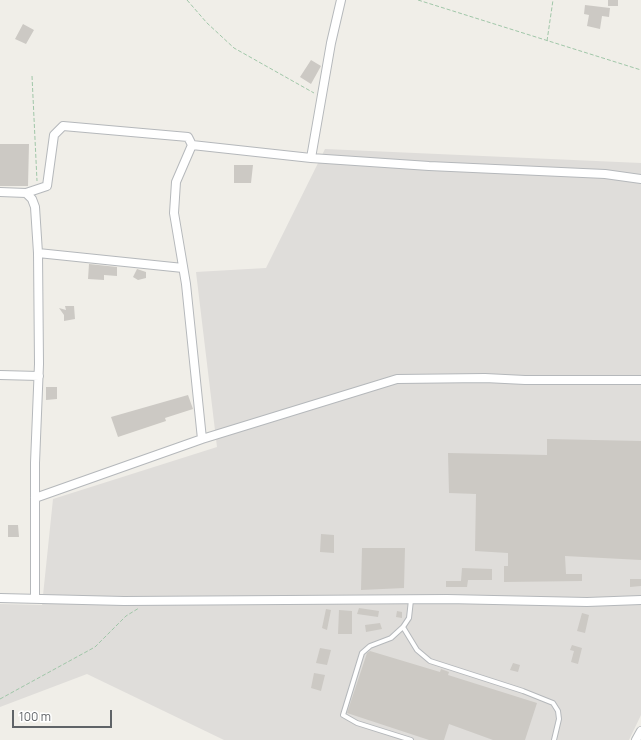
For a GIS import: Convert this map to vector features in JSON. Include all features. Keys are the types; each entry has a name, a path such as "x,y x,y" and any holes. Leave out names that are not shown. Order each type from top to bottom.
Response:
{"street":[{"path":"311,158 331,43 341,0"},
{"path":"0,192 26,193 47,186 54,135 63,126 188,136 192,145 176,182 174,198 176,232 183,268 202,439"},
{"path":"192,145 311,158 429,166 605,174 641,179"},
{"path":"26,193 32,199 35,207 38,253 39,376 35,463 35,598"},
{"path":"38,253 183,268"},
{"path":"0,375 39,376"},
{"path":"35,498 202,439 397,379 485,378 525,380 641,380"},
{"path":"0,598 149,601 411,600 587,602 641,600"},
{"path":"636,740 641,731"}],"lane":[{"path":"411,600 409,618 403,627 391,638 370,646 362,652 343,715 357,723 411,740"},
{"path":"403,627 417,650 430,661 523,691 553,703 558,711 559,719 554,740"}],"path":[{"path":"187,0 207,23 234,48 322,98"},
{"path":"418,0 641,70"},
{"path":"548,41 553,0"},
{"path":"32,76 37,189"},
{"path":"0,699 95,647 126,616 149,601"}],"shaded area":[{"path":"325,149 641,163 641,715 629,740 224,740 87,674 0,707 0,604 42,605 53,499 217,447 196,272 266,268"}],"building":[{"path":"608,0 618,0 618,6 608,6"},
{"path":"585,5 610,8 609,17 602,16 600,29 587,26 589,15 584,14"},
{"path":"23,24 34,30 26,44 15,39"},
{"path":"311,60 321,66 311,84 300,77"},
{"path":"0,144 29,144 28,186 0,186"},
{"path":"234,165 253,165 251,183 234,183"},
{"path":"89,264 117,267 117,276 104,275 104,280 88,279"},
{"path":"137,269 146,272 146,278 138,280 133,277"},
{"path":"65,306 74,306 75,319 64,321 64,315 59,308 66,310"},
{"path":"46,387 57,387 57,399 46,400"},
{"path":"188,395 193,409 165,418 166,421 118,437 111,417"},
{"path":"547,439 641,441 641,560 565,556 566,574 582,574 582,581 504,582 504,566 508,566 508,553 475,551 476,494 449,493 448,453 547,455"},
{"path":"8,525 18,525 19,537 8,537"},
{"path":"321,534 334,535 334,553 320,552"},
{"path":"362,548 405,548 404,588 361,590"},
{"path":"462,568 492,569 492,580 468,580 467,587 446,587 446,581 461,581"},
{"path":"630,579 641,579 641,586 630,587"},
{"path":"359,608 379,611 378,617 357,614"},
{"path":"326,609 331,610 327,630 322,628"},
{"path":"339,610 352,611 352,634 338,634"},
{"path":"397,611 402,612 402,618 396,617"},
{"path":"582,613 589,615 585,633 577,631"},
{"path":"380,623 382,629 366,632 365,625"},
{"path":"572,645 582,648 578,664 571,662 574,651 570,650"},
{"path":"320,648 331,650 327,665 316,663"},
{"path":"370,651 440,672 441,669 449,672 448,675 537,703 525,740 493,740 449,724 444,740 429,740 347,713 367,653"},
{"path":"513,663 520,665 518,672 510,670"},
{"path":"314,673 325,675 321,691 311,688"}]}
